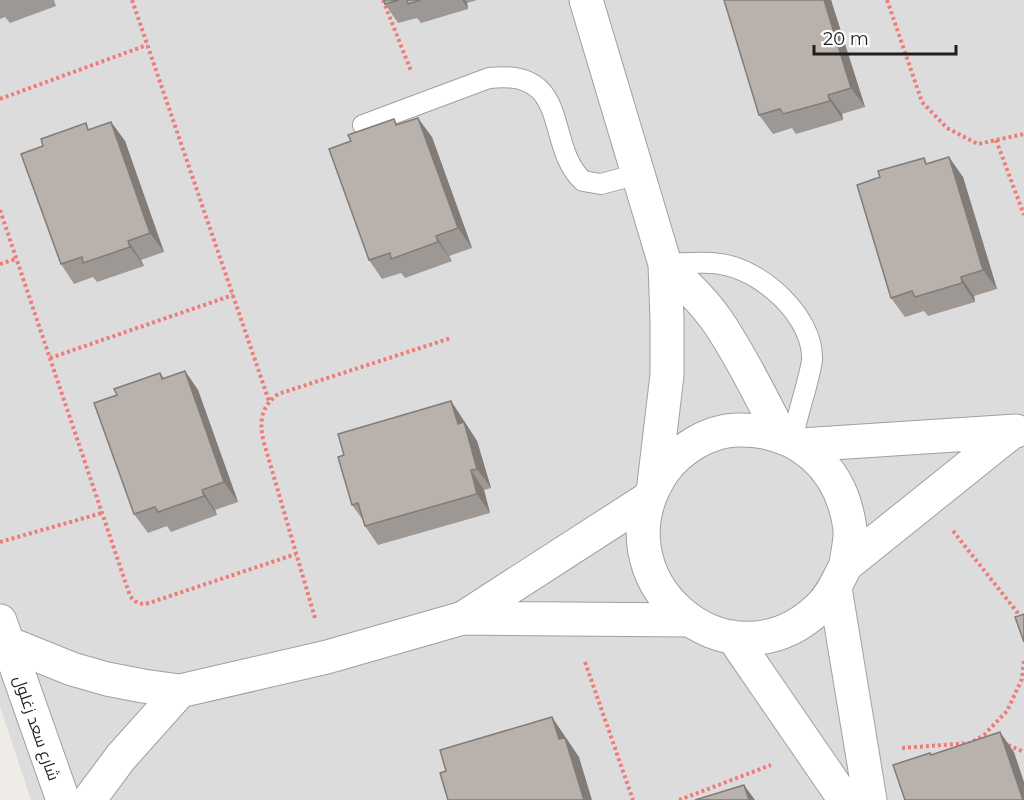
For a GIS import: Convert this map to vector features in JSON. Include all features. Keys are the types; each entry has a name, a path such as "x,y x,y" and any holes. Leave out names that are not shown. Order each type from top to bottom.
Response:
{"street":[{"path":"586,0 665,264 667,375 651,492 643,525 645,552 653,579 669,602 689,620 711,631 733,637 757,638 781,632 802,622 814,612 840,576 928,499 1018,430"},
{"path":"665,264 701,300 717,321 791,440 827,468 843,498 850,531 840,576 870,800"},
{"path":"463,618 651,492 668,465 680,454 709,436 732,430 757,430 791,440 1018,430"},
{"path":"3,635 72,669 107,679 180,691 327,657 463,618 689,620"},
{"name":"شارع سعد زغلول","path":"3,635 63,800"},
{"path":"733,637 845,800"},
{"path":"89,800 121,757 180,691"}],"lane":[{"path":"363,125 489,78 508,76 527,81 543,93 553,110 571,167 583,182 601,184 638,174"},
{"path":"665,264 720,263 735,267 762,281 794,310 802,322 812,348 812,362 791,440"}],"path":[{"path":"132,0 269,401"},
{"path":"383,0 423,103"},
{"path":"888,0 922,102 946,128 978,144 1024,135"},
{"path":"0,99 147,45"},
{"path":"996,140 1024,215"},
{"path":"0,210 130,596 134,602 141,604 296,554"},
{"path":"0,264 16,259"},
{"path":"50,358 233,295"},
{"path":"327,657 262,432 260,421 263,410 278,394 451,338"},
{"path":"928,499 1017,612 1019,621"},
{"path":"0,542 102,513"},
{"path":"570,618 633,800"},
{"path":"863,751 970,743 984,735 1007,711 1022,679 1024,659"},
{"path":"984,735 994,739"},
{"path":"1004,744 1024,752"},
{"path":"679,800 812,750"}],"shaded area":[{"path":"0,0 1024,0 1024,800 31,800 0,706"}],"building":[{"path":"384,0 399,0 385,4"},
{"path":"407,0 421,0 408,4"},
{"path":"724,0 824,0 851,88 828,95 830,101 783,114 780,109 759,115"},
{"path":"418,118 458,228 436,236 438,242 391,259 390,253 369,260 329,149 351,141 348,135 394,119 396,125"},
{"path":"111,122 150,233 128,241 130,247 83,263 82,257 61,264 21,154 43,146 41,139 86,123 88,130"},
{"path":"949,157 983,270 961,277 962,283 915,297 912,291 891,298 857,185 880,177 878,171 924,158 926,164"},
{"path":"185,371 224,482 202,490 204,496 158,512 155,507 134,514 94,403 117,395 114,389 160,373 162,379"},
{"path":"451,401 458,424 464,422 477,469 471,470 477,494 365,526 358,503 352,505 338,457 344,455 338,434"},
{"path":"1024,614 1024,642 1015,617"},
{"path":"552,717 559,739 565,738 584,800 448,800 440,773 446,771 440,750"},
{"path":"1000,732 1023,800 905,800 893,765"},
{"path":"744,785 749,800 695,800"}]}
